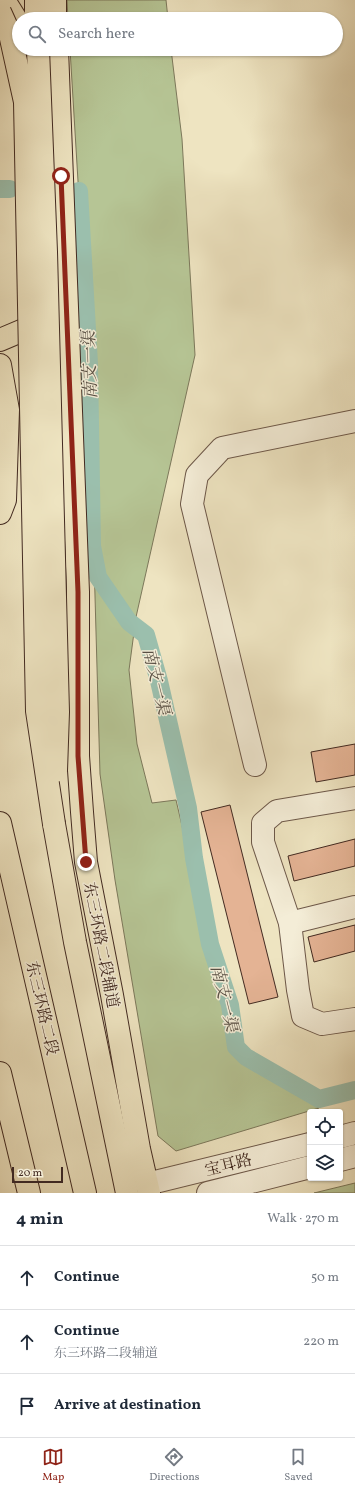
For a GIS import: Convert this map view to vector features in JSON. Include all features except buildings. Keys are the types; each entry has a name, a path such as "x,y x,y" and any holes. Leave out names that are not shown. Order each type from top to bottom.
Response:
{"main road":[{"path":"4,0 12,13"},
{"path":"36,0 36,12"},
{"path":"55,0 55,12"},
{"path":"0,12 10,34 12,43"},
{"path":"15,56 25,102 37,711 54,824 75,942 137,1190"},
{"path":"38,56 46,252 58,712 54,824"},
{"path":"38,56 58,88"},
{"name":"东三环路二段辅道","path":"57,56 78,592 78,756 86,862 112,995 139,1149 137,1190"},
{"path":"0,340 66,311"},
{"path":"0,365 8,410 5,500 0,513"},
{"name":"东三环路二段","path":"0,823 85,1193"},
{"path":"0,1073 29,1193"}],"street":[{"path":"255,765 192,504 197,475 222,448 355,421"},
{"path":"355,798 277,811 263,823 263,842 290,923 298,990 303,1016 322,1024 355,1019"},
{"path":"290,923 355,907"},
{"path":"343,1136 355,1133"},
{"name":"宝耳路","path":"137,1190 307,1145"},
{"path":"343,1159 355,1156"},
{"name":"宝耳路","path":"208,1193 307,1168"}],"green space":[{"path":"67,0 166,0 167,12 68,12"},
{"path":"70,56 172,56 182,139 195,355 136,617 129,670 137,744 152,803 176,800 235,1054 319,1108 307,1109 307,1112 176,1151 158,1136 115,880 100,774 88,346"},
{"path":"355,1183 355,1193 314,1193"}],"waterway":[{"name":"南支一渠","path":"0,189 10,189"},
{"name":"南支一渠","path":"79,191 89,364 92,546 98,577 129,622 146,635 159,681 188,808 194,858 210,944 230,1005 236,1047 246,1057 319,1099 355,1090"}],"route":[{"path":"61,176 78,592 78,756 86,862"}]}
